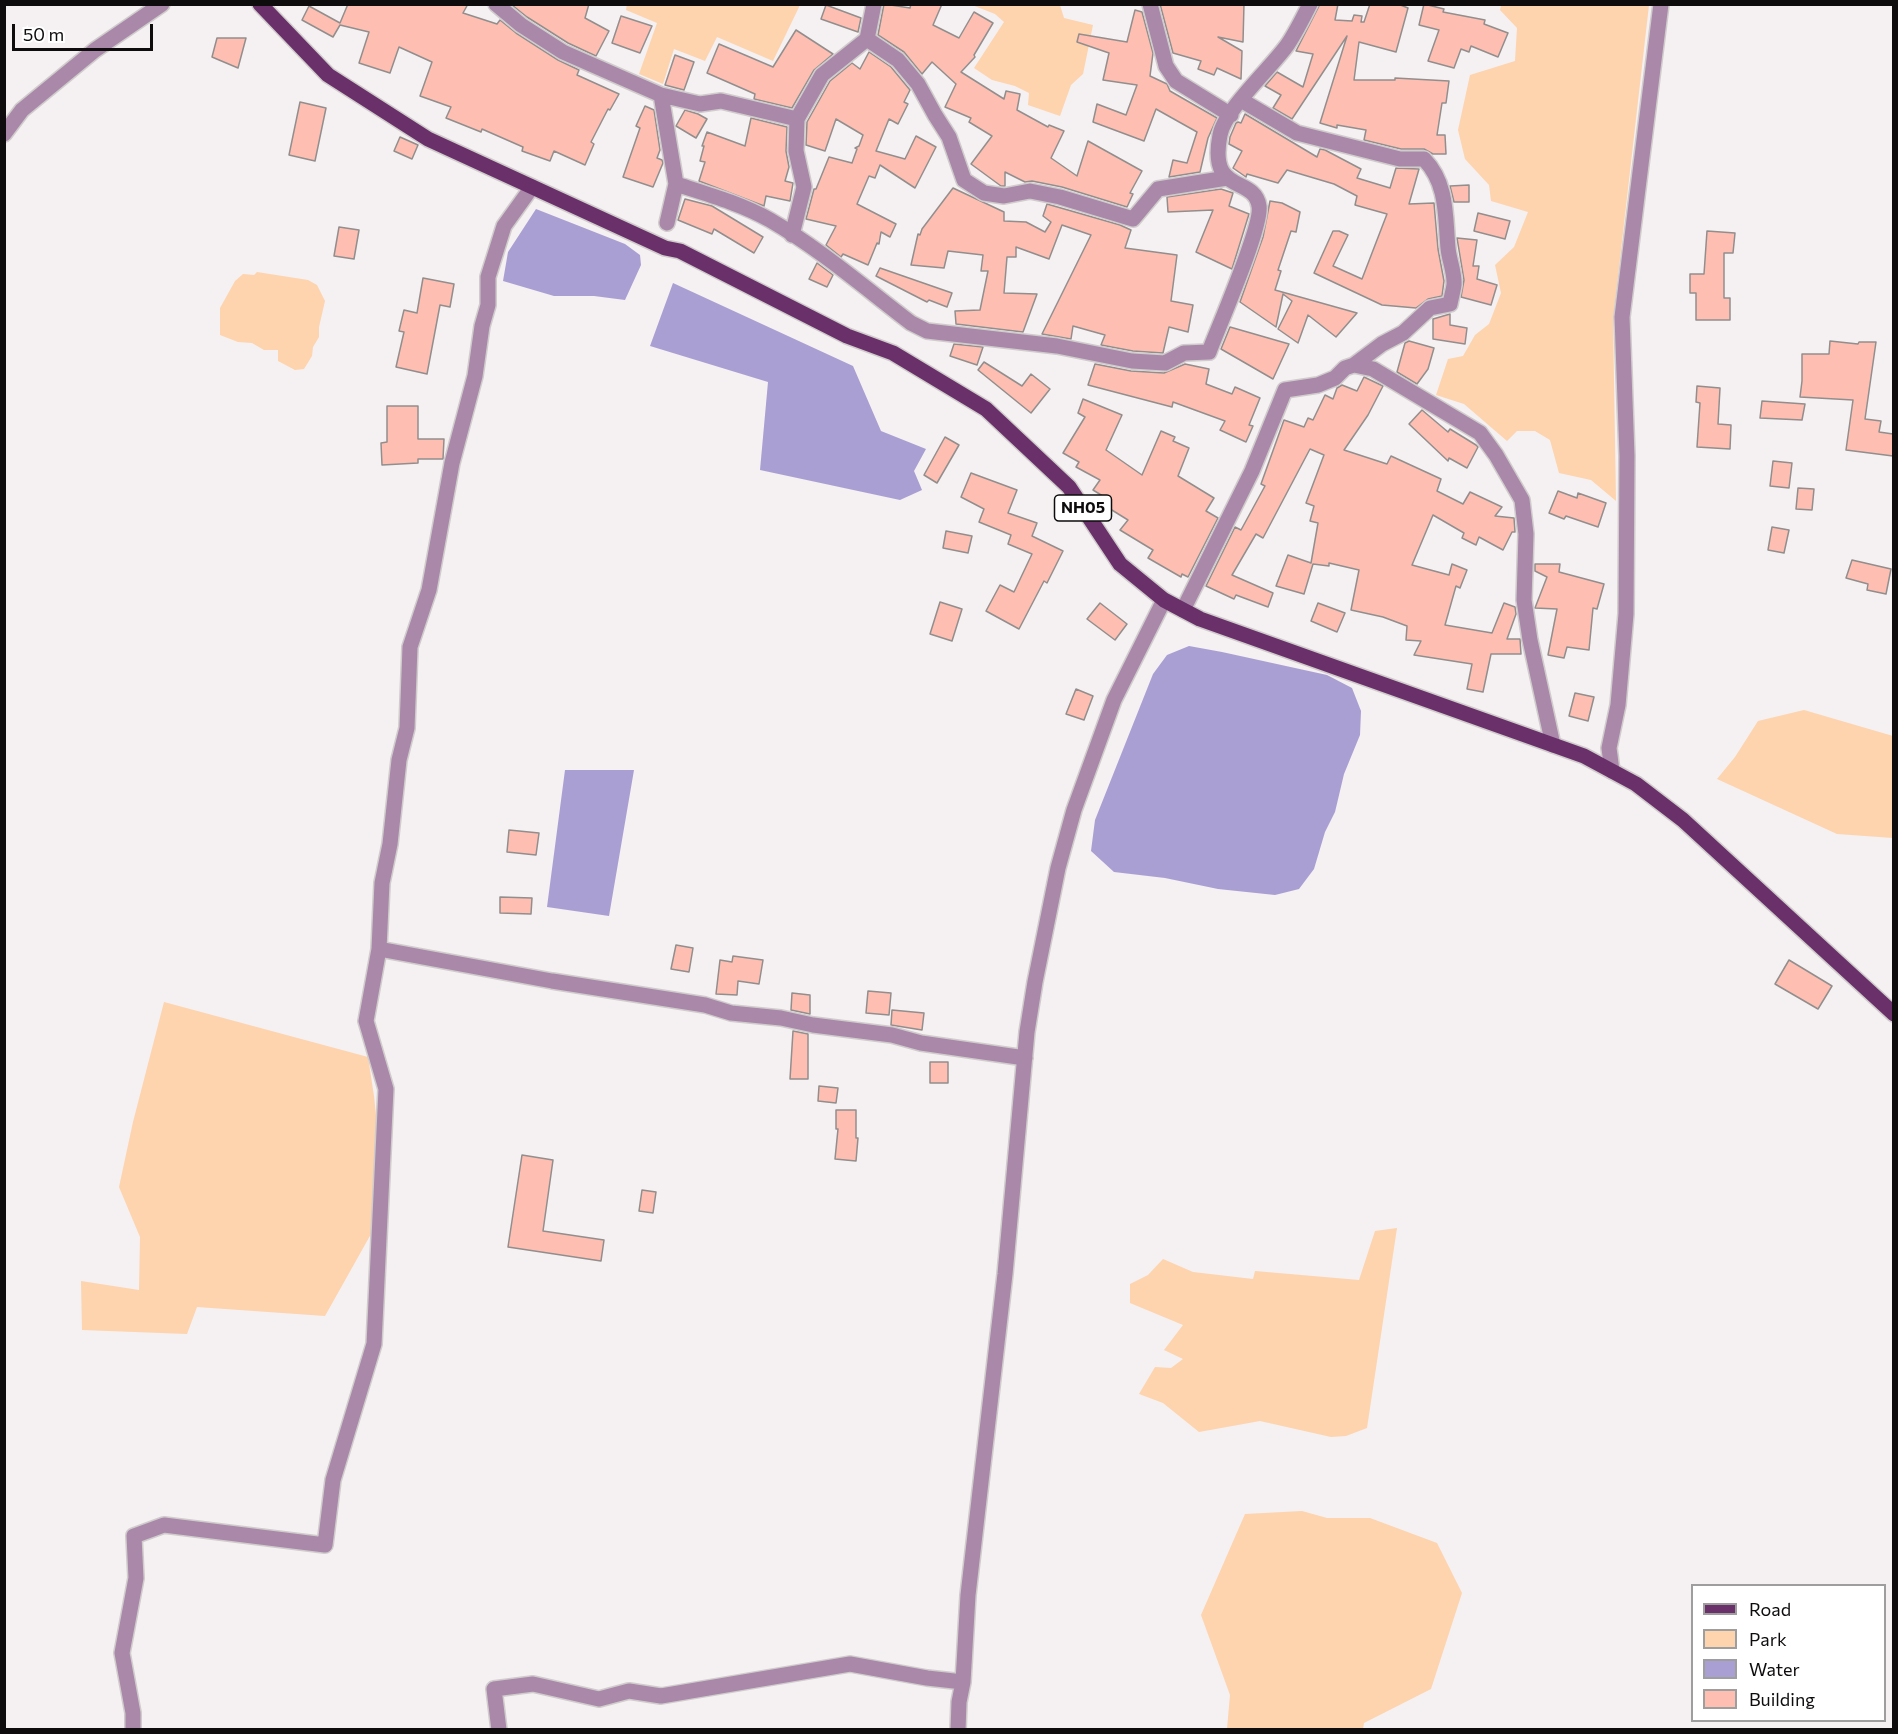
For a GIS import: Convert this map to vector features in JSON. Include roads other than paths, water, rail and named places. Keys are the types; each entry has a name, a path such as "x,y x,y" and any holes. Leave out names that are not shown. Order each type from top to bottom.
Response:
{"main road":[{"name":"NH05","path":"260,4 328,75 428,139 665,248 680,251 847,336 893,354 986,409 1069,487 1120,564 1164,600 1222,627 1584,756 1636,784 1683,820 1893,1014"}],"street":[{"path":"4,134 22,110 86,58 162,4"},
{"path":"496,4 521,25 563,52 661,95 699,104 721,101 797,119"},
{"path":"792,235 804,188 796,152 797,119 822,75 867,39 874,4"},
{"path":"1150,4 1166,66 1176,81 1231,114"},
{"path":"676,184 769,220 911,323 927,331 1057,346 1132,361 1165,363 1184,353 1209,352 1254,234 1260,205 1253,193 1223,176 1217,159 1220,132 1241,100 1287,44 1310,4"},
{"path":"1612,771 1610,748 1618,705 1626,614 1628,456 1622,316 1661,4"},
{"path":"867,39 898,60 918,84 949,137 964,180 984,193 1004,196 1030,191 1060,196 1133,219 1158,189 1227,178"},
{"path":"661,95 676,184 667,223"},
{"path":"1183,610 1252,471 1285,390 1318,385 1335,378 1345,368 1354,365 1382,344 1403,333 1430,308 1450,304 1454,284 1443,195 1435,171 1424,159 1400,159 1297,133 1241,100"},
{"path":"133,1730 133,1713 122,1653 136,1578 134,1536 164,1525 325,1545 333,1480 374,1344 386,1089 366,1021 379,949 382,884 390,844 399,760 407,728 410,647 429,590 452,463 475,376 482,326 488,305 488,277 504,226 532,187"},
{"path":"1354,365 1373,369 1480,433 1496,455 1522,500 1526,534 1524,600 1530,640 1553,745"},
{"path":"958,1730 968,1595 1005,1274 1025,1058 1035,981 1058,868 1074,810 1114,700 1164,600"},
{"path":"379,949 552,981 705,1005 731,1012 892,1035 921,1043 1025,1058"},
{"path":"499,1730 494,1689 533,1684 599,1699 629,1691 661,1696 850,1664 963,1682"}],"water":[{"path":"536,209 625,244 640,255 641,265 625,300 594,296 554,296 503,281 508,252"},
{"path":"673,283 853,366 881,431 926,449 914,471 922,490 900,500 760,470 768,382 650,346"},
{"path":"1189,646 1327,675 1352,688 1361,711 1360,735 1344,774 1335,812 1325,832 1314,869 1299,889 1275,895 1218,889 1165,878 1114,872 1091,851 1095,820 1153,674 1167,655"},
{"path":"565,770 634,770 609,916 547,907"}]}
